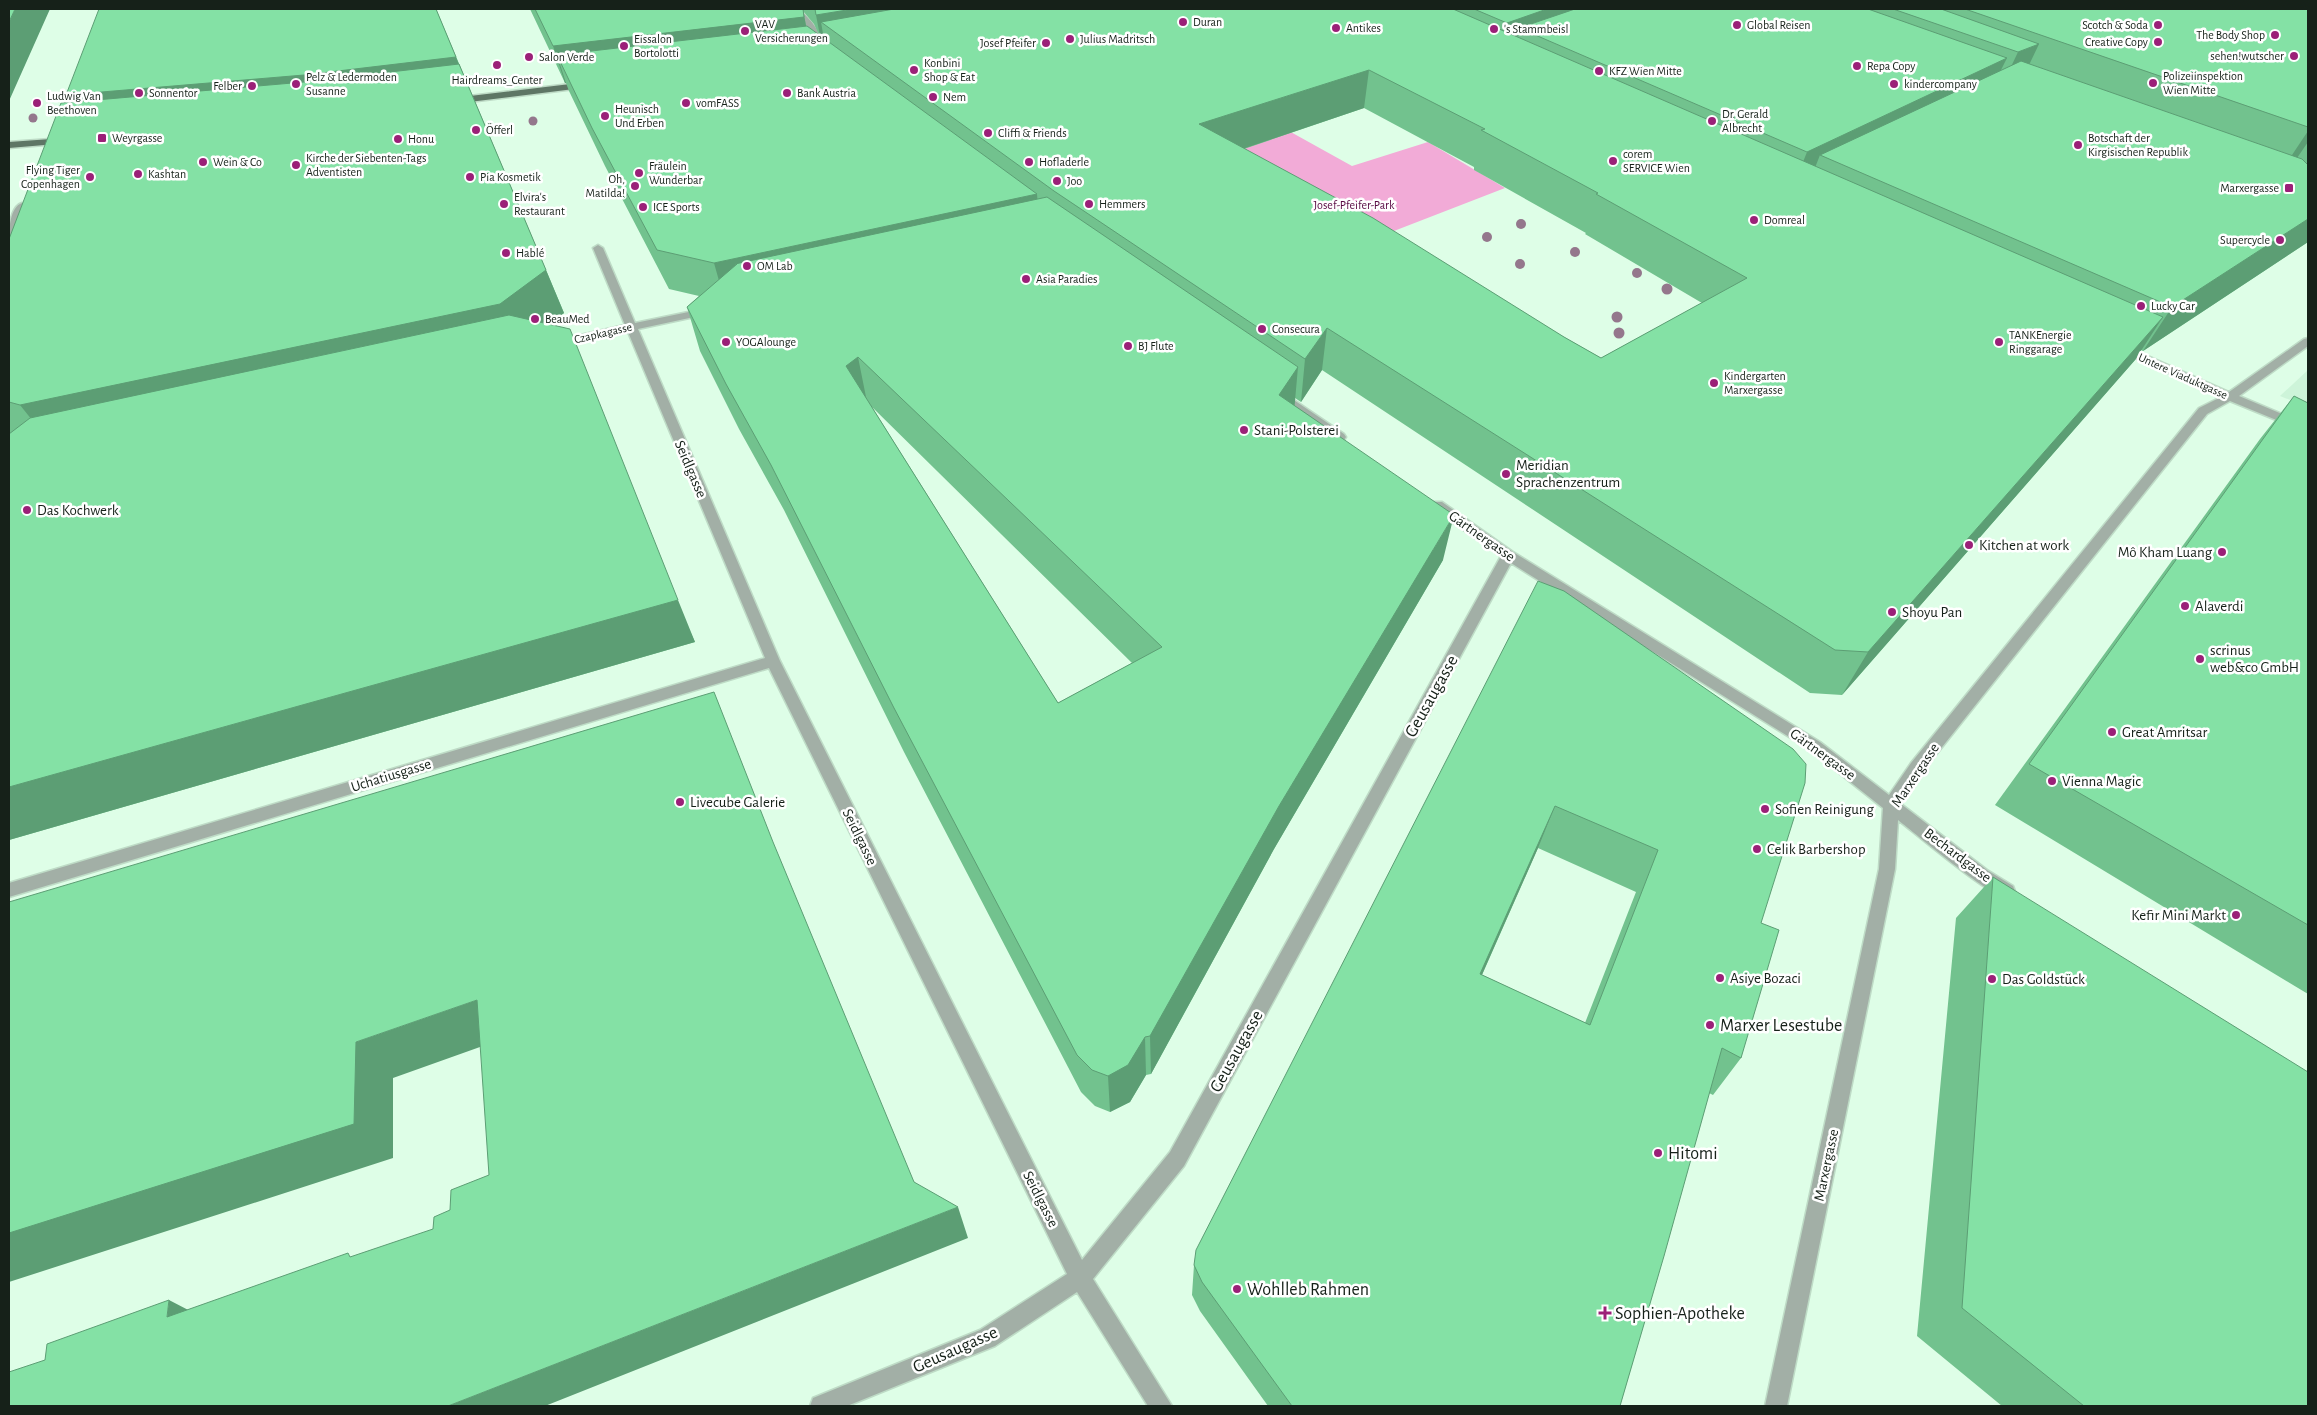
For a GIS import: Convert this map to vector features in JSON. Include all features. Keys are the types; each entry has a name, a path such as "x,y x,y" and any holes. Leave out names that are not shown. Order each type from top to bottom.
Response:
{"main road":[{"path":"440,103 597,84"},
{"path":"9,145 48,146 76,140"}],"street":[{"path":"794,9 806,20 817,36 821,56"},
{"path":"9,237 28,193"},
{"name":"Seidlgasse","path":"598,248 773,661 1080,1278 1161,1406"},
{"name":"Czapkagasse","path":"540,348 722,308"},
{"name":"Untere Viaduktgasse","path":"2106,341 2230,397 2308,429"},
{"name":"Marxergasse","path":"1782,1404 1887,869 1891,804 1917,767 2203,411 2230,397 2308,341"},
{"path":"1269,387 1349,443"},
{"name":"Gärtnergasse","path":"1428,499 1508,555 1815,746 1891,804"},
{"name":"Geusaugasse","path":"821,1406 986,1338 1080,1278 1177,1158 1508,555"},
{"name":"Uchatiusgasse","path":"9,890 773,661"},
{"name":"Bechardgasse","path":"1891,804 1981,875 2023,901"}],"shaded area":[{"path":"2308,370 2308,407 2280,396"}],"green space":[{"name":"Josef-Pfeifer-Park","path":"1226,96 1352,166 1428,142 1505,188 1350,248 1191,144"}],"building":[{"path":"9,9 15,9 9,22"},
{"path":"99,9 436,9 456,57 304,75 66,95"},
{"path":"535,9 803,9 804,17 553,46"},
{"path":"815,9 853,9 816,15"},
{"path":"894,9 1453,9 2163,317 1868,652 1835,650 1327,328 1305,359 1054,191 821,22","holes":["1369,70 1485,129 1481,130 1598,193 1596,194 1747,278 1601,358 1373,218 1199,124"]},
{"path":"1474,9 1547,9 1507,23"},
{"path":"1575,9 1868,9 2007,58 1807,152 1519,28"},
{"path":"1893,9 1941,9 2039,44 2018,52"},
{"path":"1965,9 2308,9 2308,127"},
{"path":"807,26 1037,194 714,263 657,250 592,128 557,55"},
{"path":"2021,61 2302,159 2308,165 2308,219 2172,307 1820,155"},
{"path":"459,64 546,270 500,304 20,405 9,402 9,239 61,103 304,82"},
{"path":"1047,197 1298,367 1279,395 1454,515 1279,806 1150,1036 1145,1037 1128,1065 1108,1076 1092,1070 1077,1055 894,708 771,465 726,384 687,307 737,264 735,264","holes":["858,357 1162,647 1058,703 846,366"]},
{"path":"509,315 570,329 678,600 9,787 9,434 30,418"},
{"path":"2294,396 2308,403 2308,925 2029,764"},
{"path":"1538,581 1564,591 1793,749 1806,764 1805,783 1761,923 1779,930 1741,1058 1722,1048 1620,1406 1292,1406 1202,1282 1194,1265 1196,1250","holes":["1555,806 1658,850 1590,1025 1480,974"]},
{"path":"714,692 773,842 914,1182 958,1207 448,1406 9,1406 9,1372 45,1360 47,1344 169,1300 167,1317 348,1253 350,1257 433,1229 434,1217 450,1210 451,1190 489,1175 477,1000 356,1042 354,1124 9,1233 9,902"},
{"path":"1993,877 2308,1072 2308,1406 2084,1406 1962,1308"}],"place":[{"name":"Duran","path":"1183,22"},
{"name":"Global Reisen","path":"1737,25"},
{"name":"Scotch & Soda","path":"2158,25"},
{"name":"Antikes","path":"1336,28"},
{"name":"'s Stammbeisl","path":"1494,29"},
{"name":"VAV Versicherungen","path":"745,31"},
{"name":"The Body Shop","path":"2275,35"},
{"name":"Julius Madritsch","path":"1070,39"},
{"name":"Creative Copy","path":"2158,42"},
{"name":"Josef Pfeifer","path":"1046,43"},
{"name":"Eissalon Bortolotti","path":"624,46"},
{"name":"sehen!wutscher","path":"2294,56"},
{"name":"Salon Verde","path":"529,57"},
{"name":"Hairdreams_Center","path":"497,65"},
{"name":"Repa Copy","path":"1857,66"},
{"name":"Konbini Shop & Eat","path":"914,70"},
{"name":"KFZ Wien Mitte","path":"1599,71"},
{"name":"Polizeiinspektion Wien Mitte","path":"2153,83"},
{"name":"Pelz & Ledermoden Susanne","path":"296,84"},
{"name":"kindercompany","path":"1894,84"},
{"name":"Felber","path":"252,86"},
{"name":"Sonnentor","path":"139,93"},
{"name":"Bank Austria","path":"787,93"},
{"name":"Nem","path":"933,97"},
{"name":"Ludwig Van Beethoven","path":"37,103"},
{"name":"vomFASS","path":"686,103"},
{"name":"Heunisch Und Erben","path":"605,116"},
{"name":"Dr. Gerald Albrecht","path":"1712,121"},
{"name":"Öfferl","path":"476,130"},
{"name":"Cliffi & Friends","path":"988,133"},
{"name":"Weyrgasse","path":"102,138"},
{"name":"Honu","path":"398,139"},
{"name":"Botschaft der Kirgisischen Republik","path":"2078,145"},
{"name":"corem SERVICE Wien","path":"1613,161"},
{"name":"Wein & Co","path":"203,162"},
{"name":"Hofladerle","path":"1029,162"},
{"name":"Kirche der Siebenten-Tags Adventisten","path":"296,165"},
{"name":"Fräulein Wunderbar","path":"639,173"},
{"name":"Kashtan","path":"138,174"},
{"name":"Flying Tiger Copenhagen","path":"90,177"},
{"name":"Pia Kosmetik","path":"470,177"},
{"name":"Joo","path":"1057,181"},
{"name":"Oh, Matilda!","path":"635,186"},
{"name":"Marxergasse","path":"2289,188"},
{"name":"Elvira's Restaurant","path":"504,204"},
{"name":"Hemmers","path":"1089,204"},
{"name":"ICE Sports","path":"643,207"},
{"name":"Domreal","path":"1754,220"},
{"name":"Supercycle","path":"2280,240"},
{"name":"Hablé","path":"506,253"},
{"name":"OM Lab","path":"747,266"},
{"name":"Asia Paradies","path":"1026,279"},
{"name":"Lucky Car","path":"2141,306"},
{"name":"BeauMed","path":"535,319"},
{"name":"Consecura","path":"1262,329"},
{"name":"YOGAlounge","path":"726,342"},
{"name":"TANKEnergie Ringgarage","path":"1999,342"},
{"name":"BJ Flute","path":"1128,346"},
{"name":"Kindergarten Marxergasse","path":"1714,383"},
{"name":"Stani-Polsterei","path":"1244,430"},
{"name":"Meridian Sprachenzentrum","path":"1506,474"},
{"name":"Das Kochwerk","path":"27,510"},
{"name":"Kitchen at work","path":"1969,545"},
{"name":"Mô Kham Luang","path":"2222,552"},
{"name":"Alaverdi","path":"2185,606"},
{"name":"Shoyu Pan","path":"1892,612"},
{"name":"scrinus web&co GmbH","path":"2200,659"},
{"name":"Great Amritsar","path":"2112,732"},
{"name":"Vienna Magic","path":"2052,781"},
{"name":"Livecube Galerie","path":"680,802"},
{"name":"Sofien Reinigung","path":"1765,809"},
{"name":"Celik Barbershop","path":"1757,849"},
{"name":"Kefir Mini Markt","path":"2236,915"},
{"name":"Asiye Bozaci","path":"1720,978"},
{"name":"Das Goldstück","path":"1992,979"},
{"name":"Marxer Lesestube","path":"1710,1025"},
{"name":"Hitomi","path":"1658,1153"},
{"name":"Wohlleb Rahmen","path":"1237,1289"},
{"name":"Sophien-Apotheke","path":"1605,1313"}]}
